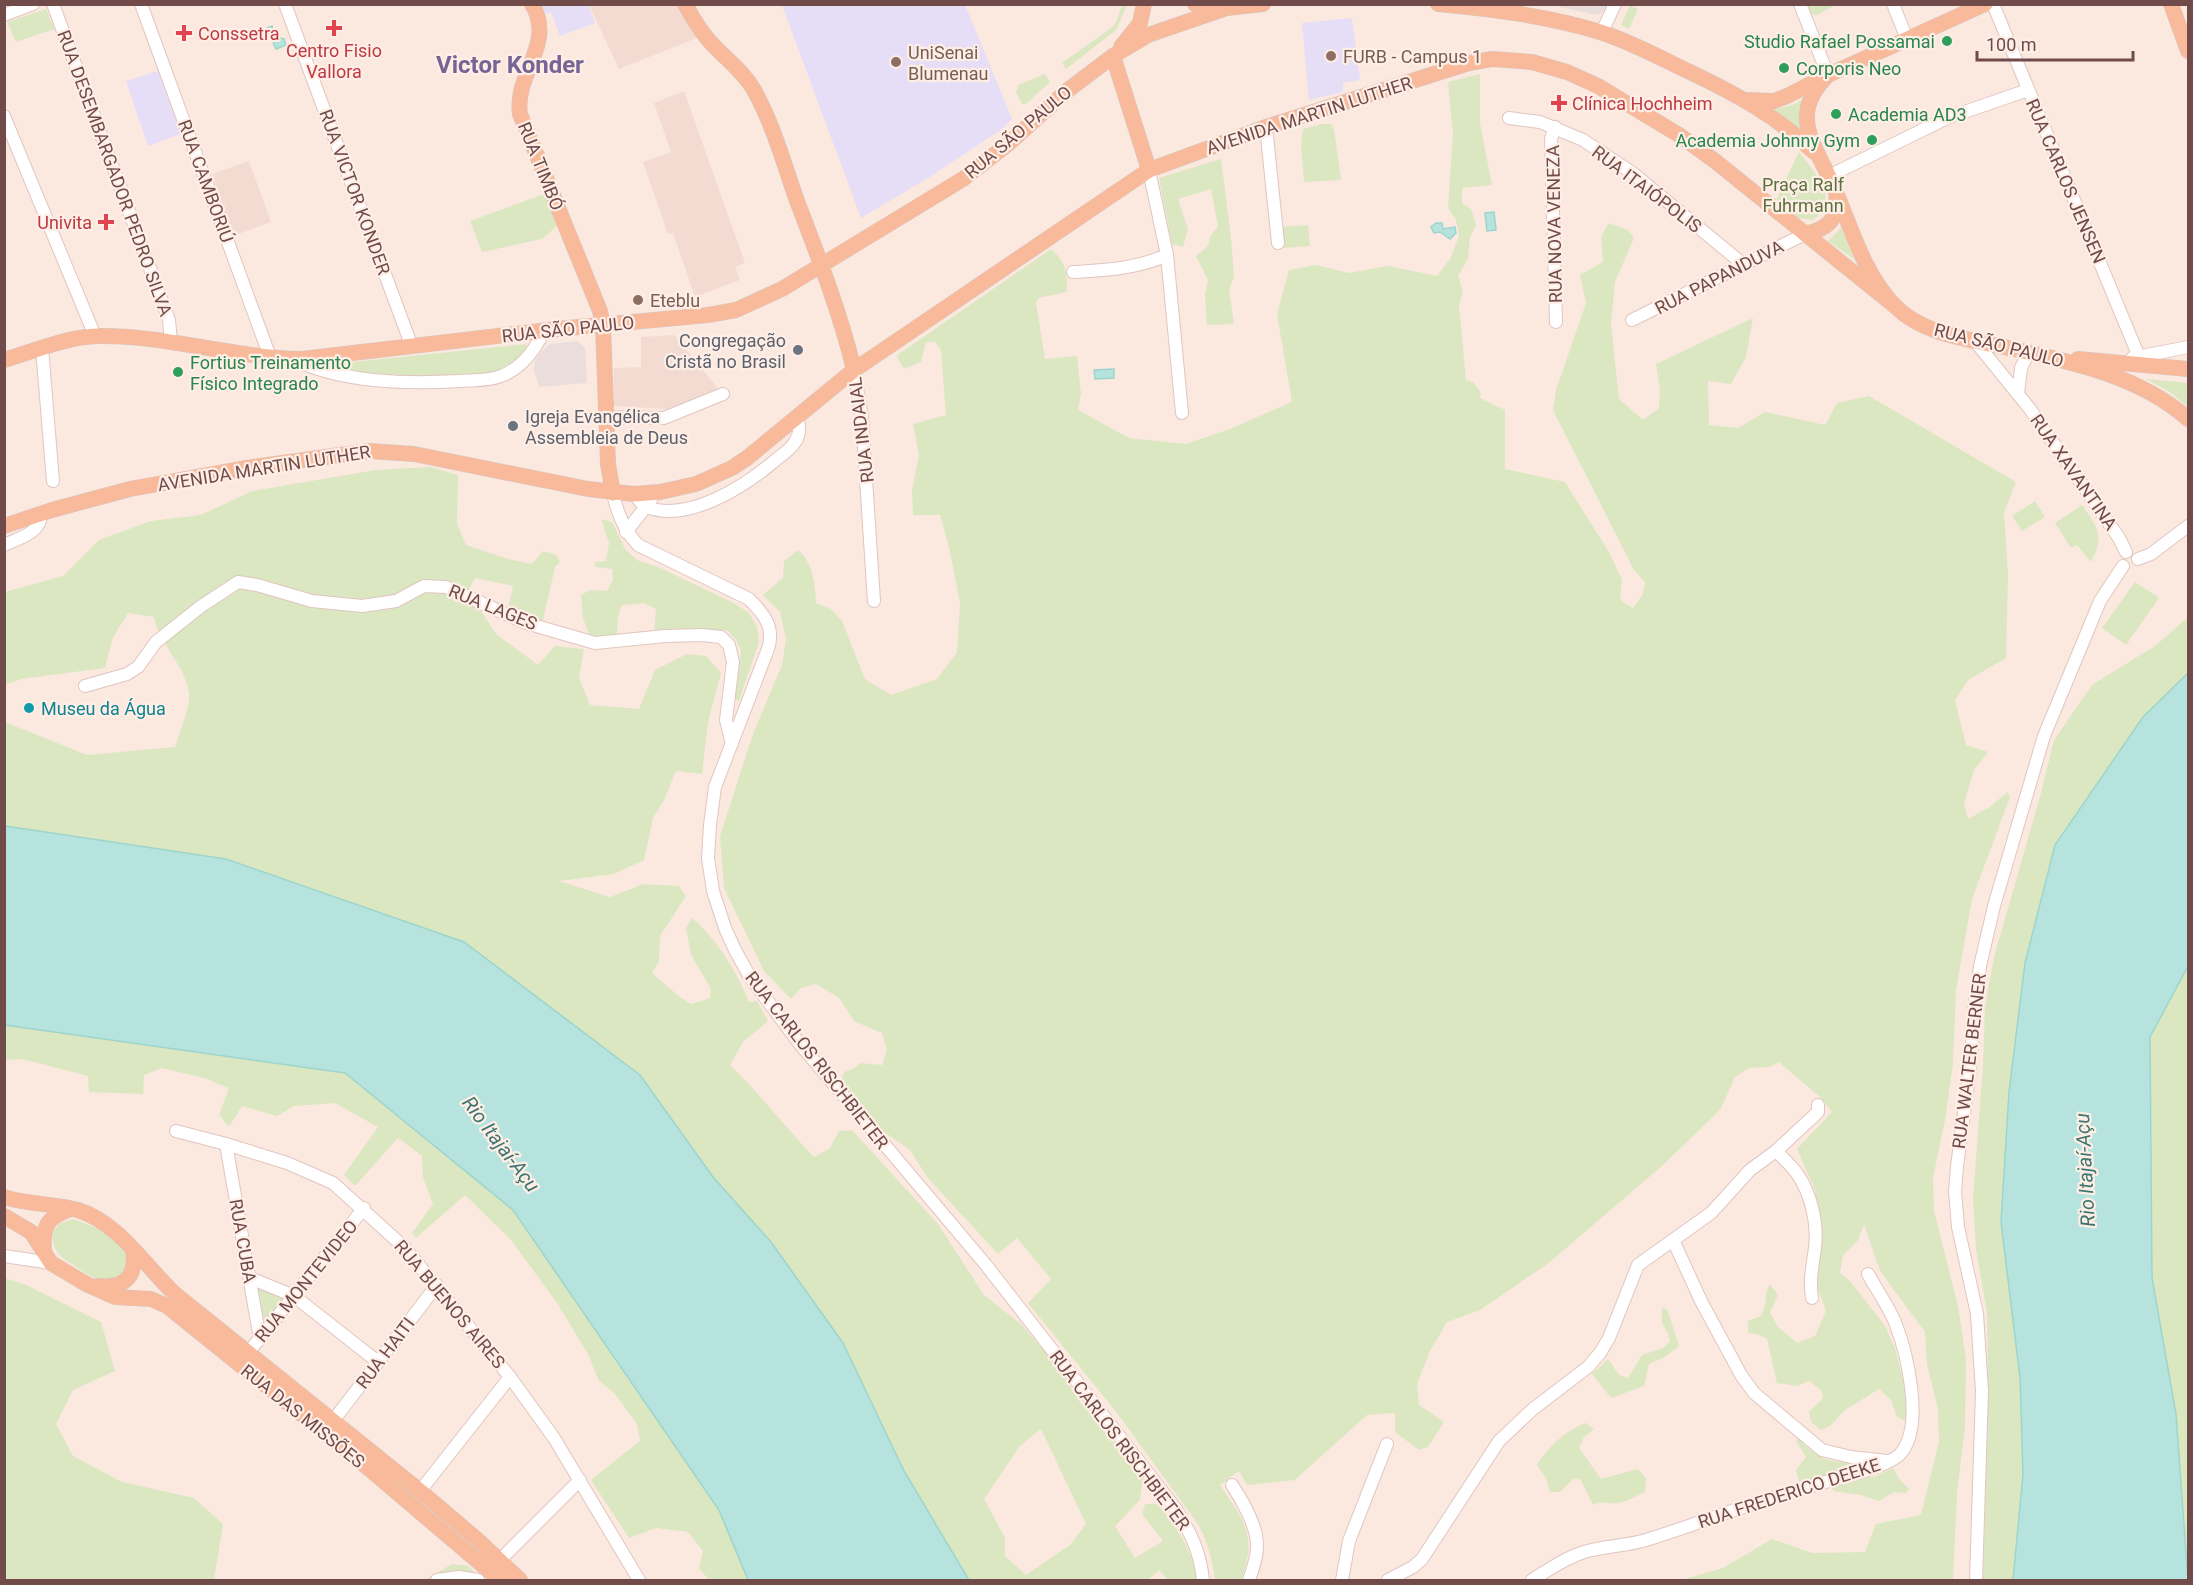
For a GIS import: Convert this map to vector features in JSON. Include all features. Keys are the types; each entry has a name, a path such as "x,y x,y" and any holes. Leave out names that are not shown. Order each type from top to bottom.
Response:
{"main road":[{"name":"RUA TIMBÓ","path":"532,4 540,25 539,44 519,96 520,114 596,297 603,325"},
{"name":"RUA INDAIAL","path":"686,4 700,31 739,70 753,89 787,171 854,370"},
{"path":"1144,4 1143,15 1136,29 1113,56 1149,170"},
{"path":"1195,4 1227,8"},
{"name":"RUA SÃO PAULO","path":"4,360 42,348 95,336 171,342 291,359 708,315 736,310 782,289 963,179 1008,144 1063,94 1113,56 1148,35 1227,8 1263,4"},
{"name":"RUA SÃO PAULO","path":"1438,4 1518,14 1602,32 1746,100 1794,134 1817,155"},
{"path":"1828,75 1985,4"},
{"path":"2171,4 2188,51"},
{"name":"AVENIDA MARTIN LUTHER","path":"4,526 130,489 267,465 369,451 414,454 613,493 660,492 696,484 732,468 854,370 1149,170 1266,127 1469,63 1492,59 1532,62 1581,77 1678,135 1715,161 1895,306"},
{"name":"RUA SÃO PAULO","path":"1746,100 1774,101 1801,90 1828,75"},
{"name":"RUA SÃO PAULO","path":"1828,75 1817,86 1810,98 1806,111 1809,135 1836,192 1863,259 1895,306 1922,324 1942,332 2049,357 2123,379 2160,397 2188,419"},
{"path":"1805,234 1825,228 1833,218 1837,207 1836,192"},
{"name":"RUA CARLOS RISCHBIETER","path":"603,325 605,417 608,464 613,493"},
{"path":"582,327 603,353"},
{"path":"2049,357 2119,361 2188,369"},
{"path":"577,487 597,478 608,464"},
{"path":"4,1197 21,1203 57,1205 94,1217 124,1239 133,1251 134,1269 124,1282 116,1286 88,1286 47,1257 25,1226 4,1216"},
{"path":"47,1257 43,1241 49,1221 59,1213 71,1209"},
{"name":"RUA DAS MISSÕES","path":"133,1251 175,1294 420,1491 500,1560 520,1581"},
{"name":"RUA DAS MISSÕES","path":"88,1286 115,1297 151,1299 167,1306 399,1494 501,1581"},
{"path":"399,1494 412,1494 420,1491"}],"street":[{"path":"4,15 33,4"},
{"name":"RUA DESEMBARGADOR PEDRO SILVA","path":"53,4 169,320 171,342"},
{"name":"RUA CAMBORIÚ","path":"141,4 270,357"},
{"name":"RUA VICTOR KONDER","path":"285,4 412,347"},
{"path":"1602,32 1615,4"},
{"path":"1800,4 1828,75"},
{"path":"1893,4 1907,39"},
{"name":"RUA CARLOS JENSEN","path":"1993,4 2139,357"},
{"path":"1829,176 1947,118 2028,90"},
{"path":"4,116 95,336"},
{"name":"RUA ITAIÓPOLIS","path":"1509,118 1527,119 1555,127 1583,140 1634,174 1744,265"},
{"path":"1266,127 1278,243"},
{"name":"RUA NOVA VENEZA","path":"1555,127 1551,139 1556,322"},
{"path":"1149,170 1167,255 1182,412"},
{"name":"RUA PAPANDUVA","path":"1632,320 1805,234"},
{"path":"1073,272 1131,268 1151,263 1167,255"},
{"path":"291,359 322,370 384,382 431,383 488,379 501,376 522,363 533,352 544,331"},
{"name":"RUA XAVANTINA","path":"1974,340 2018,394 2119,538 2126,552"},
{"path":"2119,361 2188,346"},
{"path":"42,348 53,481"},
{"path":"2018,394 2021,368 2029,352"},
{"name":"RUA INDAIAL","path":"854,370 862,418 874,602"},
{"path":"605,417 664,418 723,394"},
{"path":"633,494 646,507 676,510 731,493 763,471 794,444 799,430 797,418"},
{"path":"626,532 660,492"},
{"name":"RUA CARLOS RISCHBIETER","path":"613,493 616,510 626,532 638,545 749,598 763,612 769,625 771,639 768,649 715,787 708,858 713,891 725,928 750,977 835,1088 997,1279 1176,1509 1189,1530 1198,1552 1203,1581"},
{"path":"4,545 33,532 41,520 41,514"},
{"path":"2138,559 2135,553 2129,551 2121,559 2123,566 2133,568 2138,559 2151,554 2188,526"},
{"name":"RUA WALTER BERNER","path":"1976,1581 1981,1380 1977,1314 1958,1227 1955,1192 1980,966 2000,886 2044,736 2100,601 2123,566"},
{"name":"RUA LAGES","path":"85,686 127,674 138,667 156,642 200,607 238,582 257,585 312,601 362,606 396,600 424,586 446,587 525,622 595,643 665,636 721,637 729,645 733,662 726,720 732,744"},
{"path":"1388,1581 1413,1567 1422,1559 1499,1441 1533,1409 1588,1367 1609,1338 1629,1282 1638,1265 1711,1213 1744,1176 1776,1151 1818,1112 1818,1105"},
{"name":"RUA BUENOS AIRES","path":"176,1131 287,1164 333,1183 364,1208 405,1248 437,1285 510,1377 554,1438 639,1581"},
{"name":"RUA CUBA","path":"226,1144 260,1339"},
{"path":"1776,1151 1799,1176 1814,1219 1815,1248 1810,1280 1812,1298"},
{"name":"RUA MONTEVIDEO","path":"248,1353 364,1208"},
{"path":"1673,1240 1701,1300 1741,1375 1754,1393 1822,1450 1851,1457 1888,1461"},
{"path":"4,1256 47,1257"},
{"name":"RUA FREDERICO DEEKE","path":"1532,1581 1557,1564 1584,1552 1646,1540 1809,1486 1852,1475 1902,1453 1912,1429 1915,1404 1901,1340 1894,1320 1868,1275"},
{"path":"250,1278 294,1296 378,1362"},
{"name":"RUA HAITI","path":"333,1421 437,1285"},
{"path":"420,1491 510,1377"},
{"path":"1341,1581 1349,1541 1387,1444"},
{"path":"500,1560 580,1480"},
{"path":"1232,1485 1241,1499 1257,1543 1254,1567 1249,1581"},
{"path":"437,1581 459,1577 478,1581"}],"shaded area":[{"path":"542,5 588,5 595,23 560,36 551,12 545,14"},
{"path":"589,5 678,5 697,38 619,69"},
{"name":"UniSenai Blumenau","path":"782,5 965,5 1012,119 1002,129 928,178 861,218"},
{"path":"1551,5 1607,5 1602,13 1596,15"},
{"name":"FURB - Campus 1","path":"1352,18 1360,80 1343,83 1343,92 1309,100 1302,23"},
{"path":"158,71 181,134 148,146 126,81"},
{"path":"684,91 745,263 735,267 740,280 695,297 673,233 668,234 643,162 671,152 654,103"},
{"path":"249,161 271,222 233,236 212,174"},
{"path":"674,335 719,390 681,407 667,409 613,406 614,368 641,367 641,337"},
{"path":"577,341 585,348 587,383 539,387 534,370 535,361 542,351 550,344"}],"green space":[{"path":"1122,5 1127,5 1116,30 1066,69 1062,63 1111,28 1116,22"},
{"path":"1630,5 1638,9 1629,29 1621,25"},
{"path":"1805,5 1835,5 1817,15 1809,15"},
{"path":"46,9 54,29 16,42 7,22"},
{"path":"1045,74 1050,82 1026,104 1022,104 1016,92 1018,85"},
{"path":"1480,74 1480,123 1492,185 1462,188 1462,203 1471,209 1476,225 1470,237 1468,259 1458,276 1463,291 1459,305 1466,380 1474,383 1481,393 1480,398 1505,410 1505,469 1565,482 1609,552 1622,580 1620,600 1633,608 1643,594 1645,582 1634,570 1553,410 1556,390 1586,303 1580,275 1603,262 1601,237 1609,223 1628,230 1634,238 1615,282 1611,324 1619,399 1643,420 1659,408 1660,390 1656,364 1753,318 1746,357 1731,384 1708,381 1709,425 1738,428 1765,412 1825,425 1837,403 1869,396 2016,482 2004,513 2008,574 2006,658 1968,680 1955,700 1966,745 1988,752 1974,770 1964,804 1968,819 1990,807 2007,792 2010,797 1972,899 1956,990 1953,1064 1933,1178 1934,1211 1958,1306 1966,1359 1965,1426 1957,1493 1953,1580 1681,1580 1723,1568 1772,1539 1812,1553 1865,1552 1876,1524 1921,1515 1939,1442 1938,1409 1927,1365 1925,1332 1880,1271 1864,1224 1858,1240 1843,1255 1840,1273 1851,1282 1885,1326 1895,1348 1910,1409 1906,1421 1897,1417 1891,1400 1879,1389 1845,1410 1830,1426 1821,1430 1811,1422 1809,1412 1823,1398 1821,1390 1809,1381 1797,1386 1777,1383 1767,1339 1748,1333 1748,1321 1761,1316 1770,1284 1778,1295 1770,1312 1778,1327 1797,1343 1815,1336 1826,1311 1813,1275 1820,1238 1815,1190 1797,1149 1832,1112 1821,1098 1779,1062 1770,1067 1749,1068 1735,1077 1720,1110 1663,1165 1550,1262 1480,1310 1447,1322 1430,1351 1417,1384 1419,1405 1444,1422 1428,1447 1419,1450 1395,1432 1395,1413 1367,1415 1295,1480 1247,1485 1239,1471 1220,1485 1242,1519 1248,1540 1248,1552 1241,1580 1215,1580 1209,1551 1198,1524 1117,1413 1028,1303 1051,1279 1017,1238 998,1254 927,1177 910,1150 880,1129 841,1079 844,1072 860,1063 882,1065 887,1050 882,1033 854,1021 839,998 816,984 801,988 791,999 764,971 724,888 720,836 753,734 782,665 786,639 780,612 763,595 783,578 784,561 798,550 803,555 812,574 816,603 831,609 842,621 865,679 891,695 937,679 957,652 960,603 940,515 913,515 912,490 919,455 913,424 946,415 941,350 935,342 926,342 921,362 904,369 896,356 1051,249 1065,268 1067,292 1038,298 1036,303 1045,359 1077,356 1081,394 1078,410 1129,438 1186,444 1230,429 1292,402 1277,314 1289,270 1316,265 1349,273 1388,266 1437,276 1450,259 1459,236 1456,220 1448,208 1453,133 1448,82"},
{"path":"1804,98 1804,138 1773,110 1795,104"},
{"path":"1331,124 1334,129 1341,180 1304,182 1301,144 1303,129"},
{"name":"Praça Ralf Fuhrmann","path":"1799,152 1818,177 1825,196 1825,204 1821,213 1812,220 1798,218 1776,200"},
{"path":"1221,159 1231,238 1234,277 1229,289 1234,324 1207,325 1205,295 1208,280 1196,256 1209,245 1210,238 1218,227 1211,189 1178,199 1188,229 1183,247 1172,244 1159,178"},
{"path":"544,194 557,226 542,239 482,252 470,221"},
{"path":"1308,225 1310,246 1283,248 1281,227"},
{"path":"1841,228 1854,259 1828,241"},
{"path":"526,344 527,350 507,365 474,375 436,378 382,377 324,365"},
{"path":"2146,379 2188,383 2188,407 2170,392"},
{"path":"431,467 458,475 457,524 466,545 508,559 532,564 543,551 556,555 560,562 555,567 542,624 508,610 513,586 475,578 468,591 496,634 538,665 555,646 584,649 579,678 590,705 639,709 655,670 687,654 706,656 721,673 708,722 702,774 676,771 664,800 653,818 644,860 614,874 559,881 610,897 643,884 679,886 686,896 660,936 659,962 652,973 681,998 692,1004 710,998 711,989 691,955 686,928 692,918 718,946 739,979 749,1002 757,1001 768,1021 743,1042 730,1065 814,1157 830,1148 839,1131 852,1130 938,1224 984,1295 1021,1324 1055,1364 1080,1402 1143,1478 1140,1500 1115,1526 1135,1558 1163,1541 1142,1514 1145,1504 1158,1504 1183,1539 1199,1580 1168,1580 1159,1570 1148,1580 969,1580 904,1471 843,1343 771,1242 713,1177 640,1076 464,942 226,859 5,826 5,722 87,755 175,747 184,720 189,693 183,673 161,636 154,617 128,613 113,637 105,668 21,679 5,685 5,592 63,576 99,540 151,521 201,515 252,491 376,470","holes":["1041,1429 1086,1524 1070,1545 1026,1575 1005,1556 1005,1538 984,1499 1020,1446"]},
{"path":"2035,501 2045,517 2022,531 2012,516"},
{"path":"2082,505 2098,532 2098,545 2091,562 2077,545 2071,548 2055,523"},
{"path":"601,519 612,522 625,549 637,560 658,567 732,602 749,613 757,627 759,642 739,701 735,699 741,651 737,641 727,630 654,632 656,609 644,603 622,605 618,616 617,634 590,637 583,618 581,595 590,590 607,591 613,580 612,569 596,567 594,562 606,561 609,543"},
{"path":"2135,582 2159,598 2126,645 2102,628"},
{"path":"2188,617 2188,673 2143,717 2055,845 2025,963 2009,1092 2023,1474 2013,1580 1983,1580 1988,1387 1987,1313 1976,1249 1973,1199 1985,1007 1994,957 2054,740 2092,685 2155,646"},
{"path":"2188,966 2188,1576 2176,1414 2152,1278 2150,1037"},
{"path":"5,1025 345,1073 513,1210 719,1510 748,1580 709,1580 699,1568 703,1551 688,1532 656,1528 629,1538 591,1480 640,1441 637,1424 615,1394 599,1381 588,1354 557,1303 511,1240 465,1195 416,1238 412,1233 433,1204 423,1177 422,1156 398,1138 355,1186 344,1175 378,1127 335,1103 294,1106 277,1116 242,1106 229,1127 219,1115 229,1088 204,1078 162,1068 144,1075 143,1094 89,1092 88,1076 22,1059 5,1060"},
{"path":"72,1219 101,1230 119,1244 127,1256 128,1263 122,1273 111,1279 98,1279 61,1256 55,1248 52,1233 59,1224"},
{"path":"5,1278 26,1285 101,1322 115,1371 73,1390 56,1424 73,1456 122,1482 194,1498 223,1524 214,1580 5,1580"},
{"path":"257,1285 288,1298 265,1325"},
{"path":"1662,1308 1667,1309 1679,1346 1663,1358 1649,1364 1644,1386 1611,1398 1592,1374 1608,1359 1619,1375 1628,1378 1642,1355 1663,1348 1670,1341 1662,1323"},
{"path":"1586,1423 1594,1429 1584,1437 1579,1448 1601,1479 1638,1469 1646,1478 1645,1492 1621,1502 1602,1502 1593,1505 1581,1480 1574,1478 1560,1492 1550,1492 1546,1478 1537,1465 1558,1440"},
{"path":"1797,1437 1811,1451 1826,1459 1842,1462 1862,1461 1864,1464 1862,1467 1810,1481 1799,1481 1796,1470 1806,1457 1797,1443"},
{"path":"1893,1468 1909,1489 1906,1493 1894,1492 1879,1501 1861,1495 1834,1491 1830,1486 1856,1477 1874,1477"},
{"path":"452,1564 468,1566 483,1580 425,1580"}],"water":[{"path":"272,26 275,36 284,39 286,45 276,49 267,28"},
{"path":"1494,212 1496,230 1487,231 1485,213"},
{"path":"1436,223 1442,223 1443,229 1455,227 1456,233 1450,239 1440,232 1434,233 1431,227"},
{"path":"1114,369 1114,378 1095,379 1094,370"},
{"name":"Rio Itajaí-Açu","path":"2188,673 2188,966 2150,1037 2152,1278 2176,1414 2188,1580 2013,1580 2023,1474 2020,1378 2001,1222 2009,1092 2025,963 2055,845 2143,717"},
{"name":"Rio Itajaí-Açu","path":"5,826 226,859 464,942 640,1075 713,1177 771,1242 843,1343 904,1471 969,1580 748,1580 719,1510 513,1210 345,1073 5,1025"}],"place":[{"name":"Centro Fisio Vallora","path":"334,28"},
{"name":"Conssetra","path":"184,33"},
{"name":"Studio Rafael Possamai","path":"1947,41"},
{"name":"FURB - Campus 1","path":"1331,56"},
{"name":"UniSenai Blumenau","path":"896,62"},
{"name":"Corporis Neo","path":"1784,68"},
{"name":"Clínica Hochheim","path":"1559,103"},
{"name":"Academia AD3","path":"1836,114"},
{"name":"Academia Johnny Gym","path":"1872,140"},
{"name":"Univita","path":"106,222"},
{"name":"Eteblu","path":"638,300"},
{"name":"Congregação Cristã no Brasil","path":"798,350"},
{"name":"Fortius Treinamento Físico Integrado","path":"178,372"},
{"name":"Igreja Evangélica Assembleia de Deus","path":"513,426"},
{"name":"Museu da Água","path":"29,708"}],"district":[{"name":"Victor Konder","path":"510,65"}]}
